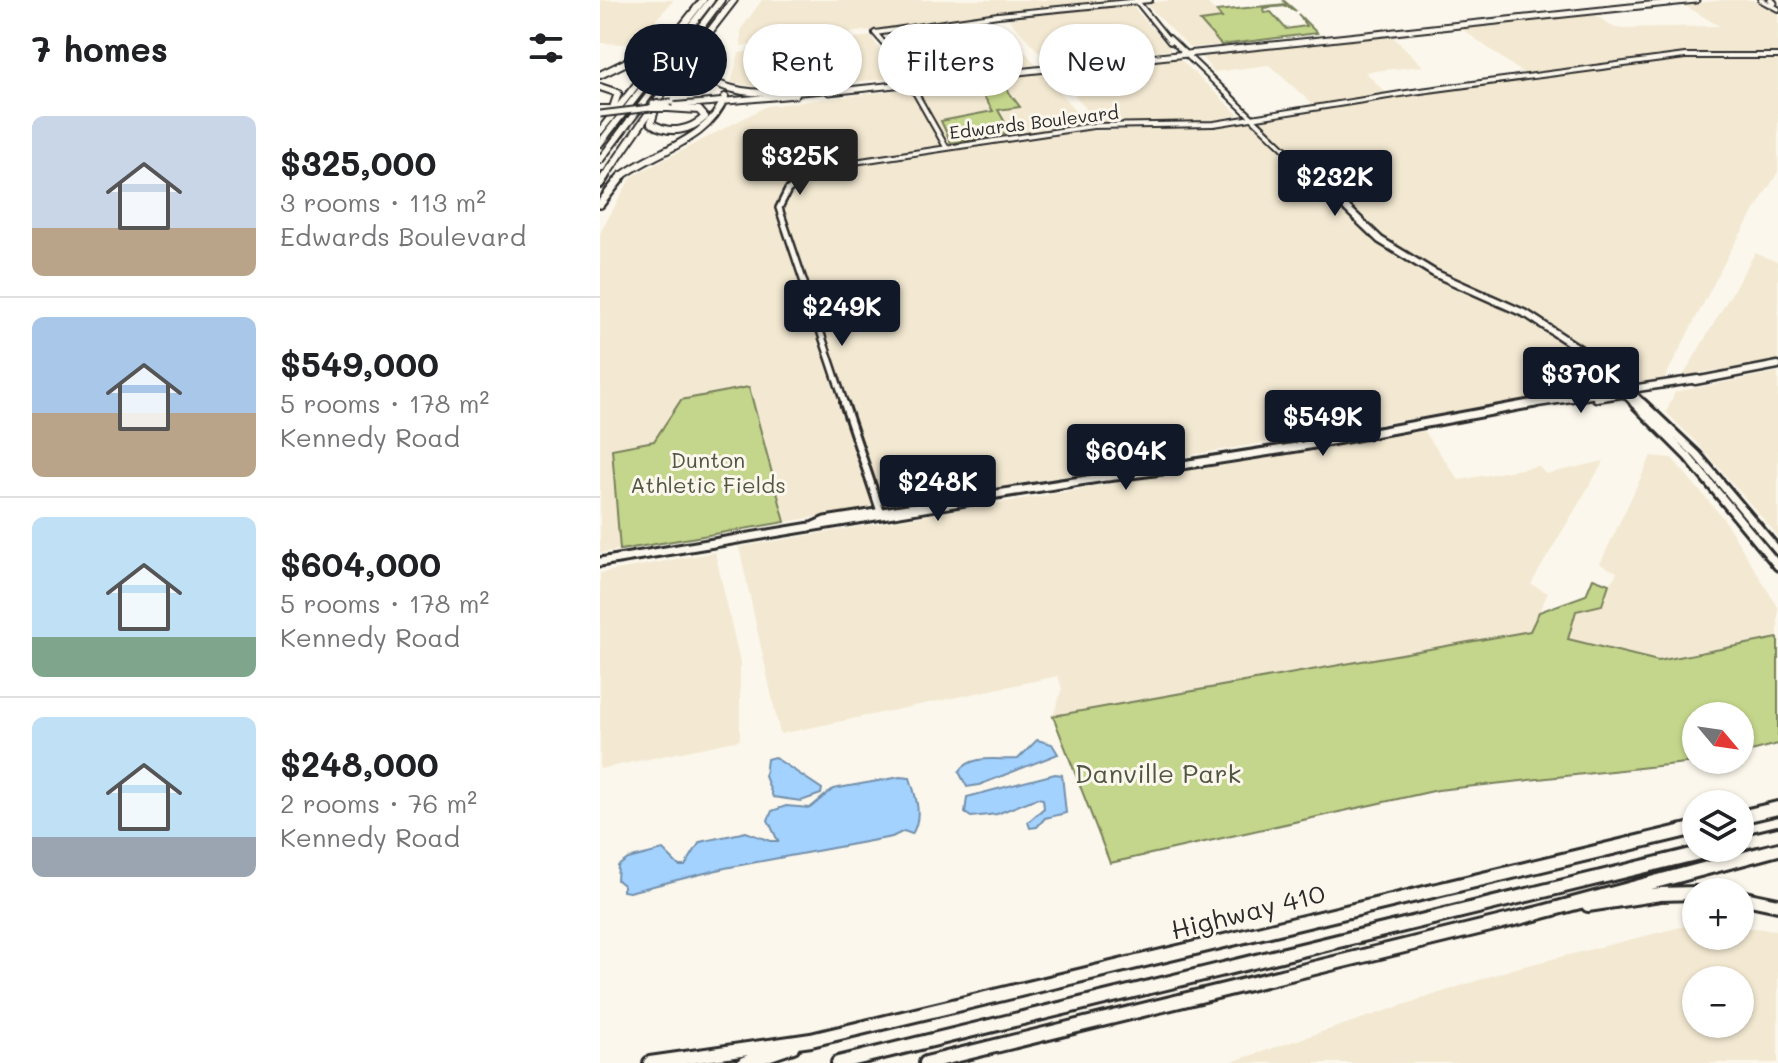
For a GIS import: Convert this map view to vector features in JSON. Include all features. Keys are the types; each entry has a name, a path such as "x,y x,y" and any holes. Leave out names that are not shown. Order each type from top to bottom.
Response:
{"highway":[{"path":"600,131 703,0"},
{"path":"600,143 711,0"},
{"path":"719,24 735,0"},
{"path":"716,24 735,0"},
{"path":"600,160 721,1"},
{"path":"602,73 659,44 691,14"},
{"path":"600,87 612,89 619,95 607,122"},
{"path":"600,184 660,96"},
{"path":"651,108 670,105 699,110 705,117 683,129 654,127 652,116 662,96"},
{"path":"600,204 613,183 637,164 708,127 718,115 724,99"},
{"path":"600,111 609,109"},
{"path":"600,168 630,121"},
{"path":"1754,814 1778,808"},
{"name":"Highway 410","path":"811,1040 1682,831"},
{"path":"1754,840 1778,834"},
{"path":"926,1063 1539,913 1778,849"},
{"path":"838,1063 1682,857"},
{"path":"1539,913 1682,893"},
{"path":"1754,900 1778,905"},
{"path":"951,1063 1087,1024"},
{"path":"650,1063 811,1040"},
{"path":"744,1063 811,1040"}],"main road":[{"path":"1185,53 1671,0"},
{"path":"1023,70 1696,0"},
{"path":"1761,0 1774,3"},
{"path":"1133,1 1371,233 1434,273 1528,315 1594,360 1697,455 1778,551"},
{"path":"724,99 878,85"},
{"path":"609,109 755,96"},
{"path":"600,111 651,108"},
{"path":"600,562 1778,365"},
{"path":"1626,390 1688,457 1778,566"}],"street":[{"path":"936,24 1150,0"},
{"name":"Edwards Boulevard","path":"881,514 779,208 786,190 818,171 946,147 1093,126 1175,127 1252,118 1413,92 1690,55 1778,56"},
{"path":"918,96 946,147"}],"shaded area":[{"path":"600,0 674,0 652,24 624,24 624,44 600,43"},
{"path":"762,0 1119,0 922,24 878,24 878,29 862,31 862,24 745,24"},
{"path":"1204,0 1223,18 1201,21 1221,45 1190,48 1145,3"},
{"path":"1753,0 1778,12 1778,172 1732,248 1665,378 1636,383 1595,349 1574,352 1609,386 785,522 749,387 681,400 654,441 612,449 620,550 600,553 600,233 631,177 767,106 878,92 878,96 1023,96 1023,75 1039,73 1039,96 1063,96 1090,131 1217,127 1318,109 1269,65 1214,72 1200,55 1390,34 1423,66 1365,72 1390,97 1531,79 1459,27 1592,13 1615,28 1719,26 1684,5"},
{"path":"1131,4 1148,24 1039,24 1039,52 1023,35 1023,24 1013,24 1008,19"},
{"path":"1155,32 1171,50 1155,52"},
{"path":"871,36 878,47 878,80 862,81 862,37"},
{"path":"1023,49 1036,65 1023,66"},
{"path":"743,52 743,85 731,83 739,53"},
{"path":"1155,60 1181,60 1239,115 1189,124 1099,124 1075,96 1155,96"},
{"path":"1755,253 1778,262 1778,360 1683,376"},
{"path":"1778,372 1778,536 1666,412 1675,392"},
{"path":"1424,431 1459,480 1538,466 1546,474 1604,461 1531,584 1548,593 1530,631 1053,716 1062,689 1058,676 780,734 739,547"},
{"path":"1651,456 1672,458 1723,518 1778,607 1778,638 1658,661 1567,639 1576,611 1609,586 1617,572 1600,564"},
{"path":"715,552 740,662 740,740 600,769 600,573"},
{"path":"1682,927 1682,950 1754,950 1754,928 1778,930 1778,1063 1228,1063 1512,969"}],"green space":[{"path":"1283,0 1296,11 1286,6 1263,8 1264,13 1271,12 1286,29 1306,26 1298,14 1317,33 1221,45 1200,21 1222,18 1216,11 1286,4"},
{"path":"984,96 1012,96 1020,107 998,110 1011,133 951,143 941,121 993,111"},
{"name":"Dunton Athletic Fields","path":"749,387 785,522 620,550 612,449 654,441 681,400"},
{"name":"Danville Park","path":"1593,578 1609,584 1602,605 1576,611 1568,639 1658,661 1778,638 1778,744 1754,750 1754,702 1682,702 1682,763 1438,790 1110,863 1053,716 1530,631 1539,612 1586,595"}],"water":[{"path":"1037,740 1052,744 1058,754 967,787 959,772 964,766 978,760 1018,759"},
{"path":"774,757 822,789 821,794 801,801 773,797 765,776 767,759"},
{"path":"1055,774 1062,775 1066,813 1045,818 1037,827 1030,828 1028,822 1044,808 1043,799 1037,798 997,814 971,817 965,813 967,797"},
{"path":"900,777 910,778 916,799 918,813 912,834 904,831 892,837 725,868 629,892 623,891 623,885 617,880 618,866 628,859 663,850 679,866 685,866 700,842 746,832 778,841 768,820 772,811 786,806 810,808 833,789"}]}
